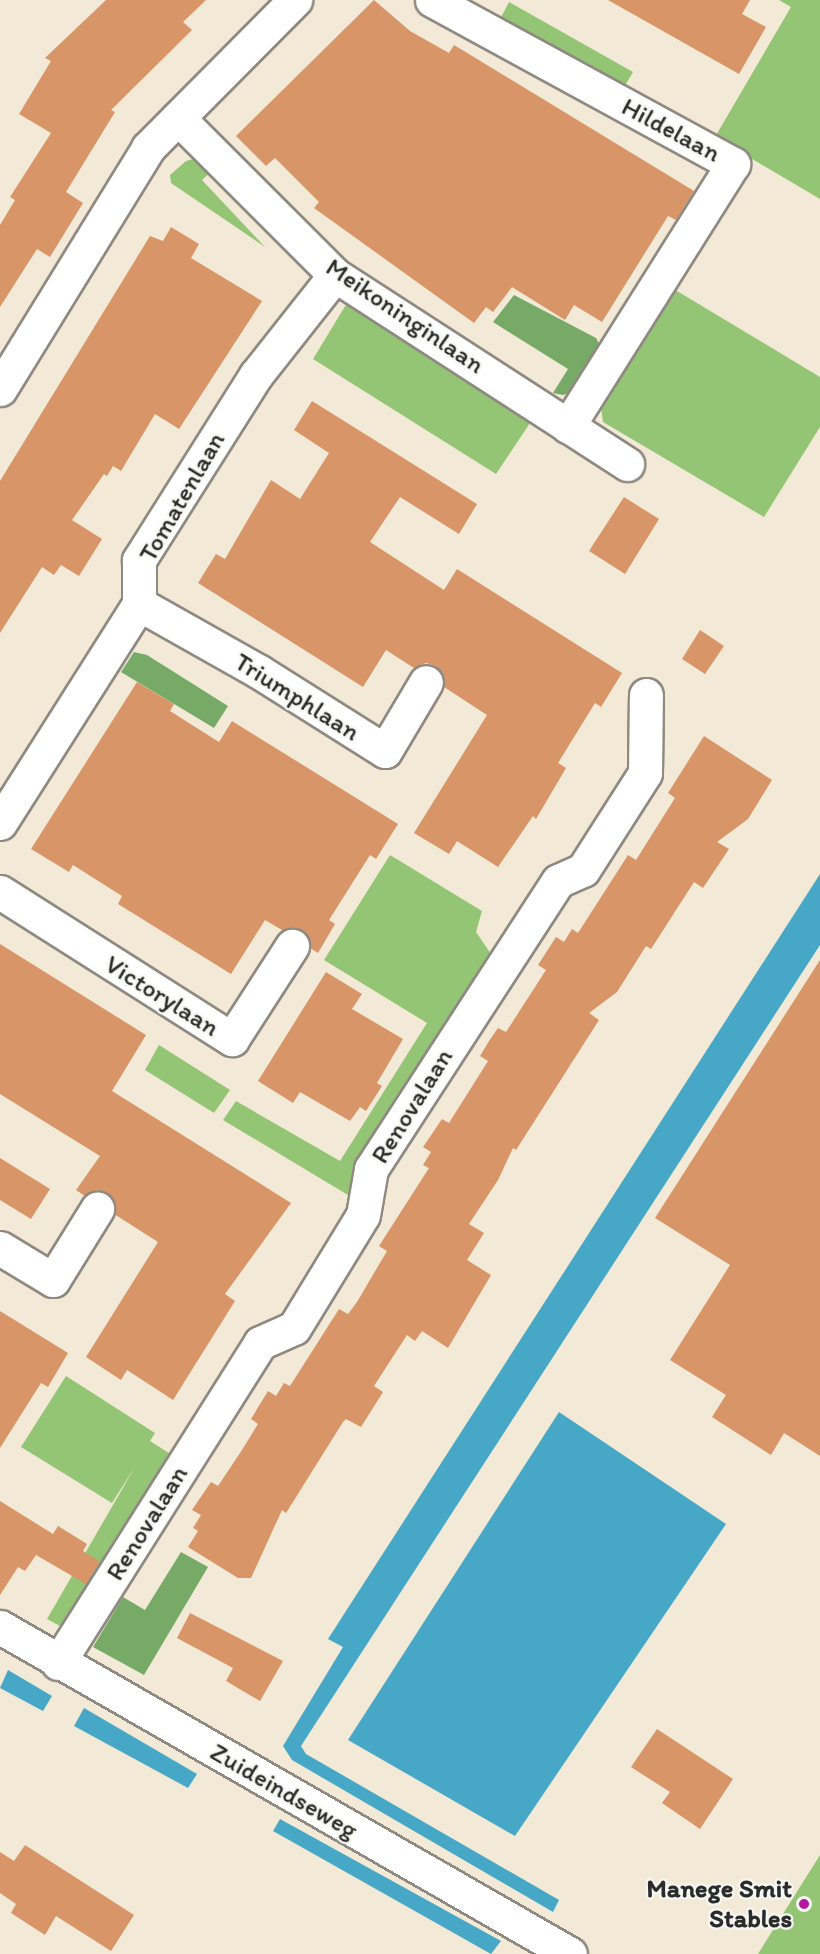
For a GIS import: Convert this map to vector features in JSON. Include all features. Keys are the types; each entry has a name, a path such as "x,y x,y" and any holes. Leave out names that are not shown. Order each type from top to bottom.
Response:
{"street":[{"path":"0,389 148,148 296,0"},
{"name":"Hildelaan","path":"432,0 733,164 568,426"},
{"name":"Meikoninginlaan","path":"178,118 335,275 627,464"},
{"name":"Tomatenlaan","path":"139,604 139,560 256,375 335,275"},
{"path":"0,822 139,604"},
{"name":"Triumphlaan","path":"139,604 258,671 385,751 426,682"},
{"name":"Renovalaan","path":"57,1663 260,1343 294,1328 363,1215 371,1169 541,906 558,881 583,870 645,773 646,694"},
{"name":"Victorylaan","path":"0,892 232,1039 292,946"},
{"path":"0,1248 53,1281 97,1209"},
{"name":"Zuideindseweg","path":"0,1627 57,1663 570,1954"}],"green space":[{"path":"779,0 820,0 820,199 715,137 791,7"},
{"path":"509,2 633,72 620,94 497,25"},
{"path":"197,158 211,172 202,180 265,247 171,183 170,175 186,161"},
{"path":"672,288 820,377 820,427 764,517 603,422 600,400"},
{"path":"514,295 596,338 602,349 575,391 563,395 553,393 568,369 493,322"},
{"path":"347,303 360,304 536,414 496,474 313,359"},
{"path":"134,652 147,655 228,706 214,728 121,672"},
{"path":"390,855 482,911 476,932 491,954 352,1170 353,1198 223,1120 236,1101 340,1161 427,1023 324,960"},
{"path":"159,1045 230,1090 214,1113 145,1070"},
{"path":"66,1376 155,1433 150,1441 172,1455 60,1626 47,1619 135,1467 112,1503 21,1447"},
{"path":"181,1552 208,1567 144,1675 93,1647 123,1597 145,1610"},
{"name":"Manege Smit Stables","path":"820,1855 820,1954 758,1954"}],"water":[{"path":"820,874 820,945 301,1746 306,1754 559,1900 553,1912 292,1760 283,1746 343,1647 328,1639"},
{"path":"559,1412 726,1524 515,1836 348,1740"},
{"path":"8,1670 52,1696 43,1711 0,1688"},
{"path":"84,1708 197,1774 188,1788 74,1726"},
{"path":"280,1819 501,1941 491,1954 273,1831"}],"building":[{"path":"106,0 206,0 183,22 192,30 111,110 115,112 66,192 83,203 50,257 37,249 0,307 0,225 15,200 10,197 51,133 19,114 51,61 45,58"},
{"path":"374,0 410,31 449,53 454,45 694,191 676,220 668,216 602,322 574,305 565,320 512,287 493,312 486,307 474,323 314,208 319,202 275,158 266,166 236,136"},
{"path":"608,0 750,0 742,14 766,27 739,74"},
{"path":"171,227 199,244 191,258 262,301 179,429 155,414 121,471 113,466 107,476 104,474 72,520 102,539 79,576 61,565 54,575 42,567 0,633 0,481 150,236 163,241"},
{"path":"312,401 477,504 459,534 400,497 370,542 444,590 457,569 622,673 601,707 595,703 558,763 566,768 536,819 533,816 498,867 457,841 449,854 414,833 487,715 444,687 443,673 436,666 426,663 414,668 386,650 363,687 198,583 216,554 225,559 271,480 300,499 329,453 294,430"},
{"path":"624,497 659,519 625,574 589,551"},
{"path":"700,630 724,646 705,674 682,659"},
{"path":"137,682 174,704 170,711 219,742 232,721 398,824 376,859 370,855 329,920 335,924 318,953 310,948 302,930 282,930 265,920 231,974 118,904 122,896 73,865 69,872 31,849"},
{"path":"704,736 772,780 748,819 717,842 729,849 703,888 694,882 651,949 646,946 617,992 589,1013 599,1020 516,1150 513,1148 498,1180 469,1224 484,1233 467,1260 491,1275 448,1348 422,1331 415,1341 407,1335 374,1386 383,1392 361,1427 346,1419 343,1422 286,1513 282,1510 251,1578 238,1578 188,1547 198,1531 193,1528 201,1515 192,1510 211,1482 218,1486 242,1450 258,1424 251,1419 268,1391 276,1396 284,1383 290,1386 339,1309 348,1314 357,1302 387,1251 379,1246 429,1168 423,1165 431,1152 423,1147 442,1119 449,1123 488,1061 480,1056 489,1041 498,1028 506,1032 546,970 538,965 556,937 564,942 572,929 578,933 628,855 636,860 675,798 668,793"},
{"path":"0,944 146,1035 112,1091 291,1203 225,1294 235,1301 173,1400 127,1370 121,1380 86,1357 158,1242 114,1214 114,1201 107,1193 97,1190 85,1196 76,1190 100,1156 0,1094"},
{"path":"820,960 820,1456 784,1433 771,1455 712,1417 726,1395 670,1360 730,1265 655,1218"},
{"path":"326,972 362,994 352,1009 403,1039 377,1083 382,1086 366,1111 360,1107 350,1121 300,1092 293,1103 258,1081"},
{"path":"0,1158 50,1189 31,1219 0,1200"},
{"path":"0,1311 68,1353 48,1387 41,1383 0,1448"},
{"path":"0,1501 53,1534 58,1526 87,1544 83,1551 100,1562 86,1584 36,1555 25,1571 18,1567 0,1595"},
{"path":"190,1613 283,1661 260,1701 226,1681 233,1668 177,1638"},
{"path":"657,1729 733,1779 700,1829 662,1803 670,1792 631,1767"},
{"path":"25,1845 134,1915 111,1951 56,1916 45,1935 11,1913 16,1904 0,1893 0,1852 14,1861"}],"place":[{"name":"Manege Smit Stables","path":"804,1904"}]}
